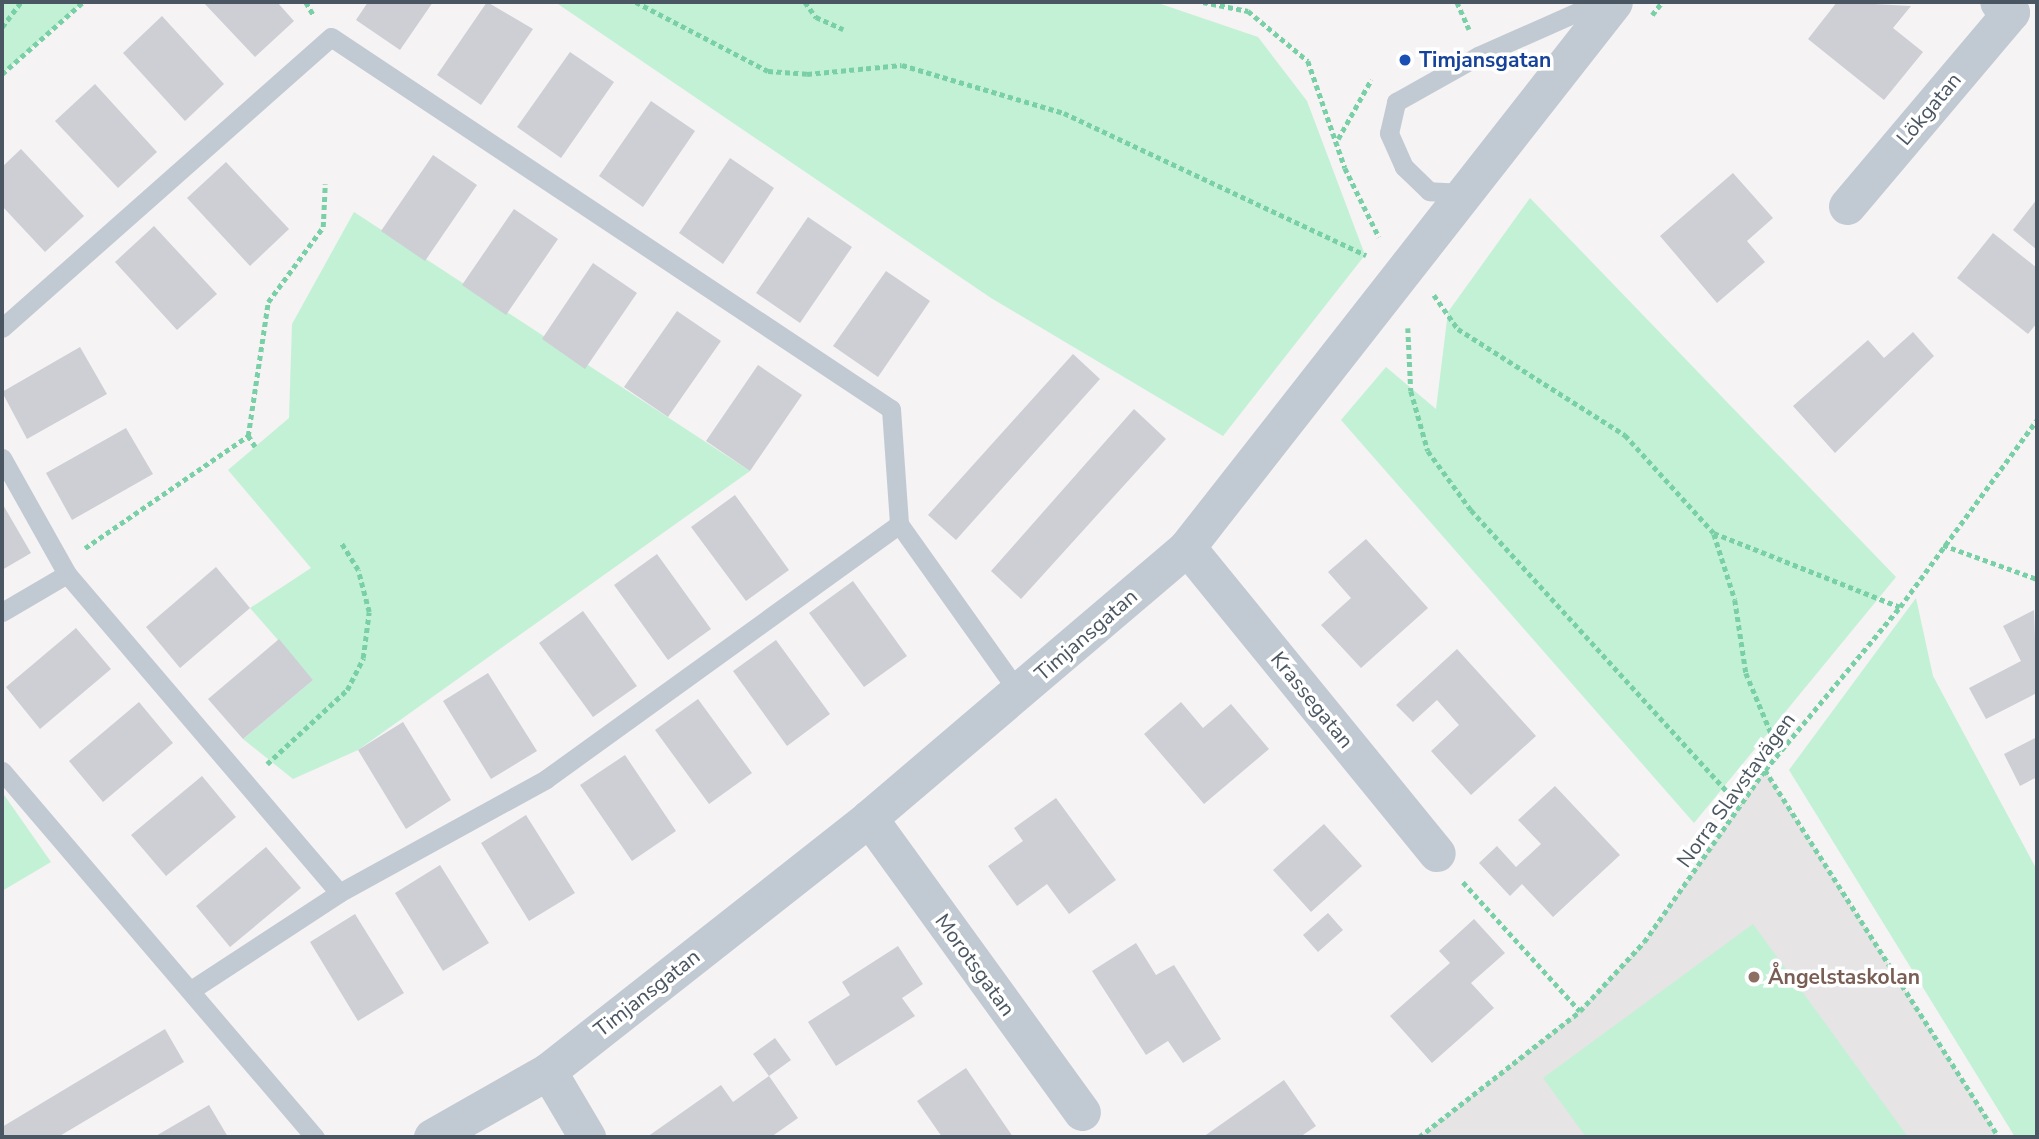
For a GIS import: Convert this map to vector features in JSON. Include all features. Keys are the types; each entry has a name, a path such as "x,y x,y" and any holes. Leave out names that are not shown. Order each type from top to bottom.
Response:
{"street":[{"name":"Timjansgatan","path":"432,1137 548,1071 869,818 1188,547 1405,273 1464,193 1614,2"},
{"name":"Lökgatan","path":"1847,206 2009,5"},
{"name":"Krassegatan","path":"1188,547 1437,853"},
{"name":"Morotsgatan","path":"869,818 1082,1112"},
{"path":"548,1071 587,1137"}],"lane":[{"path":"1464,193 1429,191 1404,167 1389,133 1396,102 1478,56 1600,2"},
{"path":"2,328 331,37 891,409 900,524 1019,693"},
{"path":"2,458 64,569 339,893"},
{"path":"191,990 339,893 546,779 900,524"},
{"path":"2,612 64,569"},
{"path":"2,771 314,1137"}],"path":[{"path":"2,27 21,2"},
{"path":"2,74 83,2"},
{"path":"636,2 768,71 902,65 1064,113 1405,273 1433,294 1458,328 1625,435 1713,533 1735,600 1746,673 1779,752"},
{"path":"805,2 816,17 843,29"},
{"path":"1203,2 1248,11 1282,33 1308,61 1369,222 1405,273 1411,391 1428,451 1471,510 1740,806"},
{"path":"1338,140 1358,96 1382,71"},
{"path":"255,447 248,436 268,302 323,227 325,184"},
{"name":"Norra Slavstavägen","path":"1419,1137 1580,1011 1644,942 1765,770 1900,607 1942,545 2037,420"},
{"path":"64,569 248,436"},
{"path":"1713,533 1900,607"},
{"path":"246,783 325,714 363,658 369,612 358,570 341,543"},
{"path":"1942,545 2037,579"},
{"path":"1765,770 1999,1137"},
{"path":"1437,853 1580,1011"}],"shaded area":[{"name":"Ångelstaskolan","path":"1765,770 1999,1137 1419,1137 1579,1011 1644,942"}],"green space":[{"path":"2,2 83,2 2,74"},
{"path":"555,2 1155,2 1258,37 1307,101 1365,255 1223,436 991,298"},
{"path":"1530,198 1896,577 1694,823 1341,420 1386,367 1436,409 1448,312"},
{"path":"354,212 750,471 358,750 293,779 243,739 313,680 250,608 311,568 228,470 289,418 292,324"},
{"path":"1916,598 1933,676 2037,870 2037,1137 2015,1137 1789,770"},
{"path":"2,792 51,862 2,891"},
{"path":"1753,924 1908,1137 1586,1137 1543,1078"}],"building":[{"path":"203,2 277,2 294,21 255,57"},
{"path":"368,2 433,2 400,50 356,20"},
{"path":"487,2 533,29 481,105 437,75"},
{"path":"1837,2 1911,6 1893,28 1923,52 1884,100 1808,39"},
{"path":"162,16 224,84 185,121 123,53"},
{"path":"570,52 614,82 561,158 517,127"},
{"path":"95,84 157,152 118,188 55,121"},
{"path":"651,101 695,131 643,207 599,176"},
{"path":"21,149 84,216 45,252 2,206 2,167"},
{"path":"433,155 477,185 425,261 381,231"},
{"path":"730,158 774,188 723,264 679,233"},
{"path":"226,162 289,229 250,266 187,198"},
{"path":"1733,173 1773,218 1747,241 1765,262 1717,303 1660,236"},
{"path":"2037,199 2037,250 2013,230"},
{"path":"514,209 558,239 506,315 462,285"},
{"path":"808,217 852,247 800,323 756,293"},
{"path":"154,226 217,294 177,330 115,262"},
{"path":"1993,233 2037,268 2037,323 2028,334 1957,278"},
{"path":"593,263 637,293 585,369 542,339"},
{"path":"886,271 930,301 878,377 833,346"},
{"path":"677,311 721,341 668,417 624,387"},
{"path":"1913,332 1934,356 1835,453 1793,406 1868,340 1884,358"},
{"path":"80,347 107,394 27,439 2,392"},
{"path":"1073,354 1100,379 956,540 928,515"},
{"path":"758,365 802,395 750,471 706,441"},
{"path":"1134,409 1166,439 1021,599 991,571"},
{"path":"126,428 153,474 72,520 46,473"},
{"path":"735,495 789,570 746,601 691,527"},
{"path":"2,503 31,553 2,570"},
{"path":"1366,539 1428,608 1361,668 1321,625 1351,598 1328,572"},
{"path":"657,554 711,629 668,660 614,585"},
{"path":"216,567 250,608 180,668 146,627"},
{"path":"853,581 907,656 864,687 809,613"},
{"path":"2034,610 2037,693 1986,719 1969,688 2021,661 2003,626"},
{"path":"583,611 637,686 593,717 539,643"},
{"path":"76,628 111,669 40,729 6,687"},
{"path":"279,639 313,680 243,739 208,699"},
{"path":"776,640 830,714 787,746 733,671"},
{"path":"1457,649 1536,736 1471,795 1431,751 1459,725 1437,700 1413,722 1396,705"},
{"path":"488,673 537,751 491,779 443,701"},
{"path":"698,699 752,773 709,804 655,730"},
{"path":"139,702 173,743 103,802 69,761"},
{"path":"1181,702 1203,728 1231,704 1269,749 1204,804 1144,734"},
{"path":"403,722 451,800 406,829 358,750"},
{"path":"2037,737 2037,777 2020,786 2004,754"},
{"path":"625,755 676,831 632,861 580,785"},
{"path":"202,776 236,817 166,876 131,835"},
{"path":"1555,786 1620,855 1553,917 1522,884 1510,896 1479,863 1497,846 1516,867 1541,844 1518,820"},
{"path":"1056,798 1116,880 1069,914 1047,884 1017,906 988,866 1023,841 1014,828"},
{"path":"526,815 575,893 529,921 481,843"},
{"path":"1324,824 1362,866 1311,912 1273,870"},
{"path":"266,847 301,888 230,947 196,906"},
{"path":"440,865 489,943 443,971 395,893"},
{"path":"1328,913 1343,930 1318,952 1303,935"},
{"path":"355,914 404,993 358,1021 310,942"},
{"path":"1474,919 1505,953 1471,983 1494,1008 1432,1063 1390,1016 1450,963 1439,951"},
{"path":"1136,943 1156,975 1174,965 1221,1039 1183,1063 1168,1041 1146,1055 1092,971"},
{"path":"898,946 923,984 902,998 915,1016 836,1066 808,1022 850,995 842,982"},
{"path":"165,1029 184,1062 58,1137 2,1137 2,1127"},
{"path":"775,1038 791,1060 769,1076 753,1054"},
{"path":"966,1068 1013,1137 942,1137 917,1101"},
{"path":"769,1076 798,1118 771,1137 647,1137 721,1085 733,1102"},
{"path":"1284,1080 1316,1126 1300,1137 1203,1137"},
{"path":"209,1105 228,1137 154,1137"}],"place":[{"name":"Timjansgatan","path":"1405,60"},
{"name":"Ångelstaskolan","path":"1754,977"}]}
